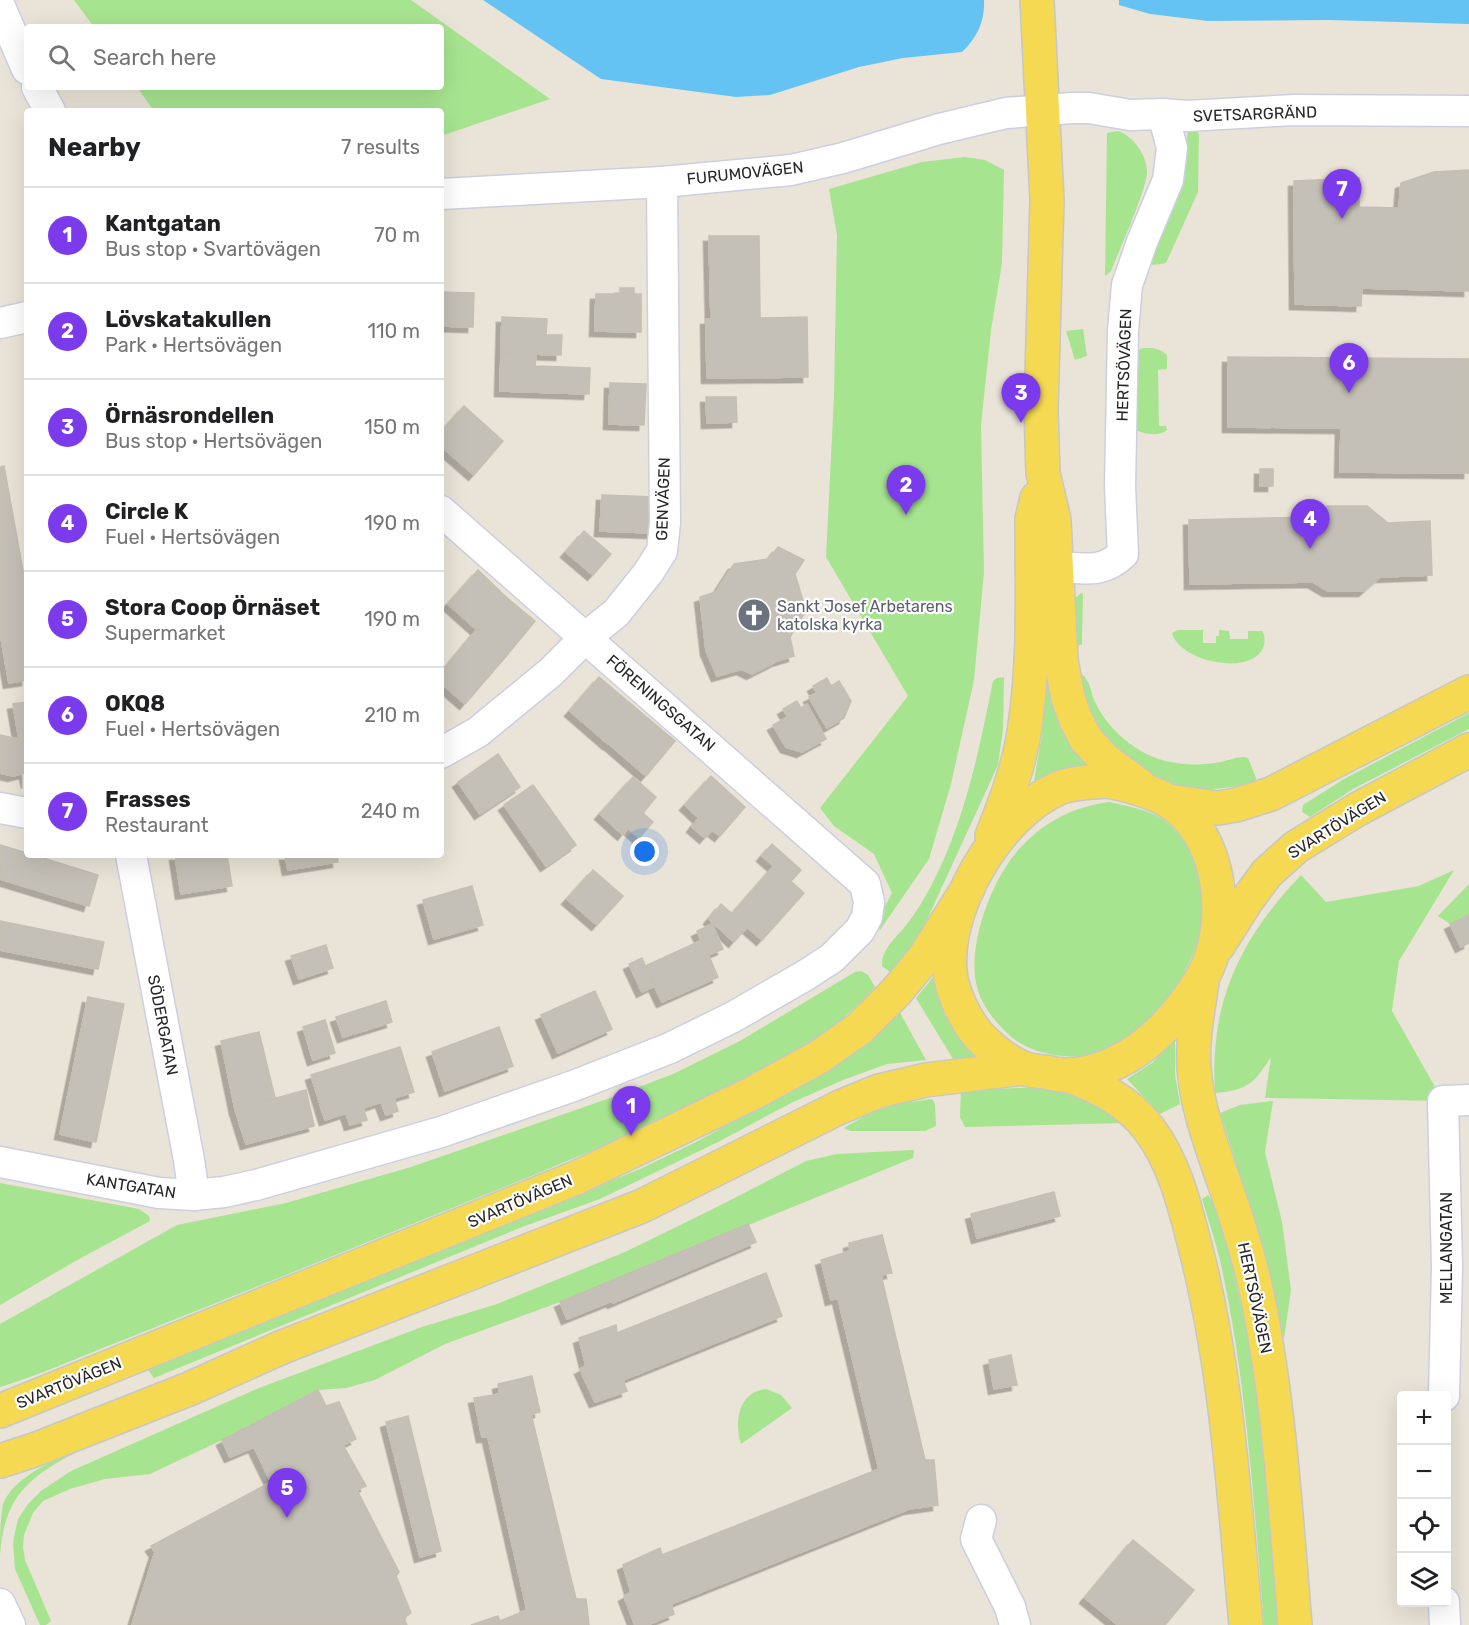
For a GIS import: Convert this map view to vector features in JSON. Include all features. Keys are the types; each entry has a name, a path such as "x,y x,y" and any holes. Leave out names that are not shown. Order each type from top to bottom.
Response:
{"main road":[{"path":"1037,0 1047,200 1041,410 1043,472 1054,520 1061,660 1068,698 1086,739 1105,760 1159,797"},
{"path":"1023,1068 999,1053 971,1025 954,991 950,951 962,902 1006,802 1025,727 1031,661 1032,519 1043,472"},
{"path":"976,873 994,841 1029,806 1060,788 1086,782 1108,781 1159,797 1218,808 1236,805 1271,794 1469,692"},
{"name":"SVARTÖVÄGEN","path":"1066,1076 1097,1071 1122,1060 1139,1050 1171,1021 1206,968 1246,900 1267,873 1296,847 1358,809 1469,750"},
{"name":"HERTSÖVÄGEN","path":"1159,797 1187,817 1197,830 1214,866 1218,890 1218,916 1206,968 1194,1040 1194,1068 1200,1109 1209,1143 1246,1250 1259,1302 1271,1370 1296,1625"},
{"name":"SVARTÖVÄGEN","path":"0,1411 576,1178 753,1093 819,1057 860,1028 896,993 924,958 976,873"},
{"path":"0,1461 34,1450 189,1389 280,1348 642,1206 840,1107 879,1091 926,1080 1023,1068 1066,1076 1100,1088 1132,1110 1149,1129 1162,1149 1183,1199 1203,1274 1221,1370 1246,1625"}],"street":[{"path":"0,7 24,62"},
{"path":"38,90 48,108"},
{"name":"SVETSARGRÄND","path":"1042,111 1089,108 1130,115 1187,116 1294,110 1469,111"},
{"name":"FURUMOVÄGEN","path":"444,194 662,182 791,170 843,158 980,118 1006,113 1042,111"},
{"name":"HERTSÖVÄGEN","path":"1057,567 1101,568 1113,564 1123,554 1120,486 1123,331 1127,285 1168,180 1172,148 1163,114"},
{"name":"GENVÄGEN","path":"444,751 478,732 551,672 586,637 616,613 648,573 662,551 665,523 662,182"},
{"name":"FÖRENINGSGATAN","path":"444,514 865,884 869,902"},
{"path":"0,808 24,812"},
{"name":"SÖDERGATAN","path":"132,858 194,1195"},
{"name":"KANTGATAN","path":"0,1162 159,1193 194,1195 224,1192 256,1185 441,1132 576,1085 670,1048 733,1017 832,958 861,930 867,917 869,902"},
{"name":"MELLANGATAN","path":"1444,1391 1447,1266 1456,1100"},
{"path":"981,1520 975,1539 1010,1607 1015,1625"},
{"path":"0,1604 10,1625"},
{"path":"1444,1607 1445,1625"}],"green space":[{"path":"74,0 411,0 550,99 444,135 444,108 152,108 139,90 444,90 444,24 92,24"},
{"path":"1188,130 1196,130 1199,134 1198,192 1166,263 1153,265 1148,259 1178,197 1183,177"},
{"path":"1118,131 1124,133 1138,146 1147,170 1143,190 1132,219 1111,271 1105,276 1107,133"},
{"path":"965,157 985,160 1004,170 1002,263 991,330 981,425 984,572 974,680 951,784 929,859 880,930 877,921 892,893 874,854 834,826 820,808 908,696 826,557 834,396 837,235 829,189 922,162"},
{"path":"1083,329 1087,356 1075,360 1066,331"},
{"path":"1143,348 1156,349 1167,355 1167,369 1158,370 1159,426 1166,426 1167,430 1160,434 1147,434 1135,430 1136,351"},
{"path":"1081,593 1083,594 1082,644 1070,650 1071,602"},
{"path":"1178,630 1203,630 1203,643 1216,643 1219,630 1229,631 1230,639 1248,639 1248,631 1262,631 1265,638 1258,655 1247,661 1217,662 1188,652 1178,643 1172,633"},
{"path":"1074,673 1085,677 1094,700 1107,721 1124,739 1146,754 1167,761 1188,764 1210,764 1241,757 1248,758 1256,782 1224,788 1191,788 1166,780 1136,765 1108,746 1091,726 1083,707"},
{"path":"1054,675 1089,765 1061,771 1034,781 1042,734 1044,676"},
{"path":"1004,677 1003,729 998,765 919,937 891,973 882,966 884,954 919,906 942,864 969,787 993,681"},
{"path":"1469,713 1469,729 1353,789 1310,817 1302,812 1303,805 1344,779"},
{"path":"1110,802 1156,815 1169,824 1186,844 1198,868 1204,893 1204,919 1200,936 1185,972 1174,990 1149,1022 1135,1035 1112,1048 1088,1055 1072,1057 1047,1054 1020,1043 1008,1034 991,1015 981,999 975,970 975,952 979,932 992,892 1012,858 1032,836 1052,821 1074,811"},
{"path":"1454,870 1399,961 1392,1011 1443,1101 1265,1098 1271,1057 1260,1074 1249,1084 1235,1090 1215,1093 1214,1060 1217,1030 1223,1001 1233,974 1245,948 1261,923 1301,875 1326,902 1419,886"},
{"path":"1469,884 1469,915 1450,924 1438,916"},
{"path":"861,971 868,975 875,987 829,1029 758,1071 695,1103 605,1145 513,1183 59,1366 0,1387 0,1324 177,1225 286,1203 411,1167 613,1097 673,1074 740,1041 855,972"},
{"path":"935,975 979,1057 953,1059 916,998"},
{"path":"899,1011 926,1060 887,1064 843,1080 791,1103 718,1142 600,1199 522,1227 154,1378 148,1370 640,1169 700,1140 832,1067"},
{"path":"1175,1039 1175,1074 1180,1104 1160,1114 1127,1079 1152,1063"},
{"path":"1048,1087 1085,1094 1125,1123 965,1127 960,1117 961,1090"},
{"path":"932,1099 935,1104 936,1126 925,1131 850,1131 844,1128 870,1113 897,1104"},
{"path":"1273,1101 1265,1152 1282,1222 1291,1290 1284,1339 1255,1225 1220,1113 1240,1105"},
{"path":"914,1150 913,1158 560,1302 445,1344 375,1380 346,1388 318,1390 150,1474 105,1479 70,1489 43,1501 33,1513 24,1535 23,1547 25,1560 51,1621 46,1625 40,1625 15,1569 13,1544 15,1532 18,1519 28,1504 41,1491 71,1471 259,1388 422,1327 497,1304 625,1252 806,1161 837,1154"},
{"path":"0,1183 139,1209 149,1216 150,1221 0,1305"},
{"path":"1208,1195 1214,1204 1230,1257 1251,1349 1268,1499 1278,1625 1264,1625 1244,1402 1222,1269 1202,1199"},
{"path":"766,1389 781,1395 792,1408 741,1444 738,1427 740,1409 749,1396"},
{"path":"95,1441 51,1466 27,1485 11,1508 2,1537 0,1555 2,1510 9,1493 18,1483 43,1466"}],"water":[{"path":"483,0 984,0 984,8 979,29 962,52 903,58 859,67 770,95 736,97 601,79"},
{"path":"1119,0 1469,0 1469,24 1329,20 1208,21 1150,14 1119,5"}],"building":[{"path":"1469,170 1469,291 1362,288 1361,306 1295,304 1294,181 1359,178 1359,207 1399,208 1401,183 1434,172"},
{"path":"709,236 759,236 760,318 807,317 808,377 707,378 706,319 711,319"},
{"path":"620,288 634,288 634,294 641,294 641,332 595,331 596,294 620,294"},
{"path":"444,292 474,293 473,327 444,326"},
{"path":"502,317 547,319 546,335 562,335 561,355 501,353"},
{"path":"501,353 536,354 535,366 590,368 589,394 500,391"},
{"path":"1228,357 1469,359 1469,473 1340,472 1341,428 1228,427"},
{"path":"610,383 646,384 644,425 609,424"},
{"path":"706,397 736,397 737,422 707,423"},
{"path":"464,406 503,441 474,475 444,449 444,429"},
{"path":"4,466 24,576 24,680 9,683 0,632 0,467"},
{"path":"1260,469 1273,469 1273,486 1260,486"},
{"path":"602,495 655,497 654,533 600,531"},
{"path":"1327,506 1367,506 1388,523 1430,521 1432,575 1380,577 1364,591 1328,591 1313,582 1190,584 1189,520 1315,517"},
{"path":"584,531 611,554 593,575 566,552"},
{"name":"Sankt Josef Arbetarens katolska kyrka","path":"778,547 804,560 795,574 806,611 790,637 794,656 777,661 752,674 742,669 717,676 706,650 700,597 716,592 734,564 769,559"},
{"path":"478,570 506,597 476,629 448,604"},
{"path":"506,597 535,621 508,654 478,628"},
{"path":"478,628 508,654 465,704 444,686 444,669"},
{"path":"599,677 637,709 608,744 570,711"},
{"path":"827,678 831,686 839,681 851,701 844,718 827,728 809,697 817,693 813,686"},
{"path":"797,701 801,708 807,704 826,739 802,752 786,747 773,725 788,717 783,709"},
{"path":"24,702 24,773 13,776 0,773 0,735 19,739 13,704"},
{"path":"637,709 675,741 646,776 608,743"},
{"path":"498,754 520,787 480,814 458,782"},
{"path":"711,776 745,807 720,836 712,830 705,838 692,827 699,818 685,805"},
{"path":"633,777 656,797 643,813 653,822 639,838 628,828 623,835 600,814"},
{"path":"533,785 576,845 546,866 504,805"},
{"path":"772,844 801,870 791,881 762,856"},
{"path":"0,845 24,852 24,858 43,858 98,875 89,906 0,879"},
{"path":"175,858 227,858 232,886 181,894"},
{"path":"286,858 337,858 338,862 288,870"},
{"path":"774,866 804,893 762,940 732,914"},
{"path":"593,870 623,896 597,925 567,899"},
{"path":"472,886 483,925 434,939 423,900"},
{"path":"721,904 747,927 734,942 709,919"},
{"path":"1469,915 1469,943 1461,947 1450,924"},
{"path":"0,921 104,942 98,969 0,950"},
{"path":"712,924 723,949 708,955 697,931"},
{"path":"702,940 718,977 662,1002 645,966"},
{"path":"326,945 333,968 299,979 291,956"},
{"path":"642,958 654,986 642,992 629,964"},
{"path":"595,991 612,1029 558,1053 541,1015"},
{"path":"88,997 124,1004 96,1142 60,1134"},
{"path":"386,1001 392,1022 343,1037 336,1017"},
{"path":"325,1020 335,1053 313,1060 303,1027"},
{"path":"499,1027 513,1066 445,1091 432,1052"},
{"path":"259,1032 275,1098 235,1109 221,1041"},
{"path":"400,1047 414,1092 394,1098 398,1111 386,1115 381,1102 363,1108 367,1120 350,1125 346,1113 325,1120 311,1075"},
{"path":"306,1090 314,1126 246,1144 235,1109"},
{"path":"1054,1192 1060,1216 977,1238 971,1214"},
{"path":"748,1224 756,1242 613,1303 612,1301 567,1319 560,1302"},
{"path":"882,1235 892,1273 881,1275 925,1460 934,1460 938,1505 909,1509 671,1604 674,1614 647,1625 635,1625 624,1596 631,1592 623,1565 660,1548 662,1555 879,1469 838,1298 831,1300 821,1260 850,1251 849,1243"},
{"path":"766,1273 782,1316 623,1380 627,1391 595,1402 580,1369 586,1366 579,1338 616,1325 617,1333"},
{"path":"1011,1355 1017,1385 994,1389 989,1360"},
{"path":"532,1376 540,1412 531,1414 576,1599 586,1599 589,1625 471,1625 498,1616 500,1621 527,1610 488,1437 482,1437 474,1398 500,1394 498,1384"},
{"path":"318,1390 326,1406 339,1402 356,1439 343,1445 366,1486 357,1490 399,1572 396,1576 411,1613 404,1618 407,1625 132,1625 155,1552 151,1546 271,1482 254,1447 230,1457 222,1440"},
{"path":"408,1416 441,1551 420,1557 386,1422"},
{"path":"1133,1540 1194,1590 1165,1625 1118,1625 1085,1598"}],"place":[{"name":"Frasses","path":"1342,219"},
{"name":"OKQ8","path":"1349,393"},
{"name":"Örnäsrondellen","path":"1021,423"},
{"name":"Lövskatakullen","path":"906,515"},
{"name":"Circle K","path":"1310,549"},
{"name":"Sankt Josef Arbetarens katolska kyrka","path":"754,615"},
{"name":"Kantgatan","path":"631,1136"},
{"name":"Stora Coop Örnäset","path":"287,1518"}]}
